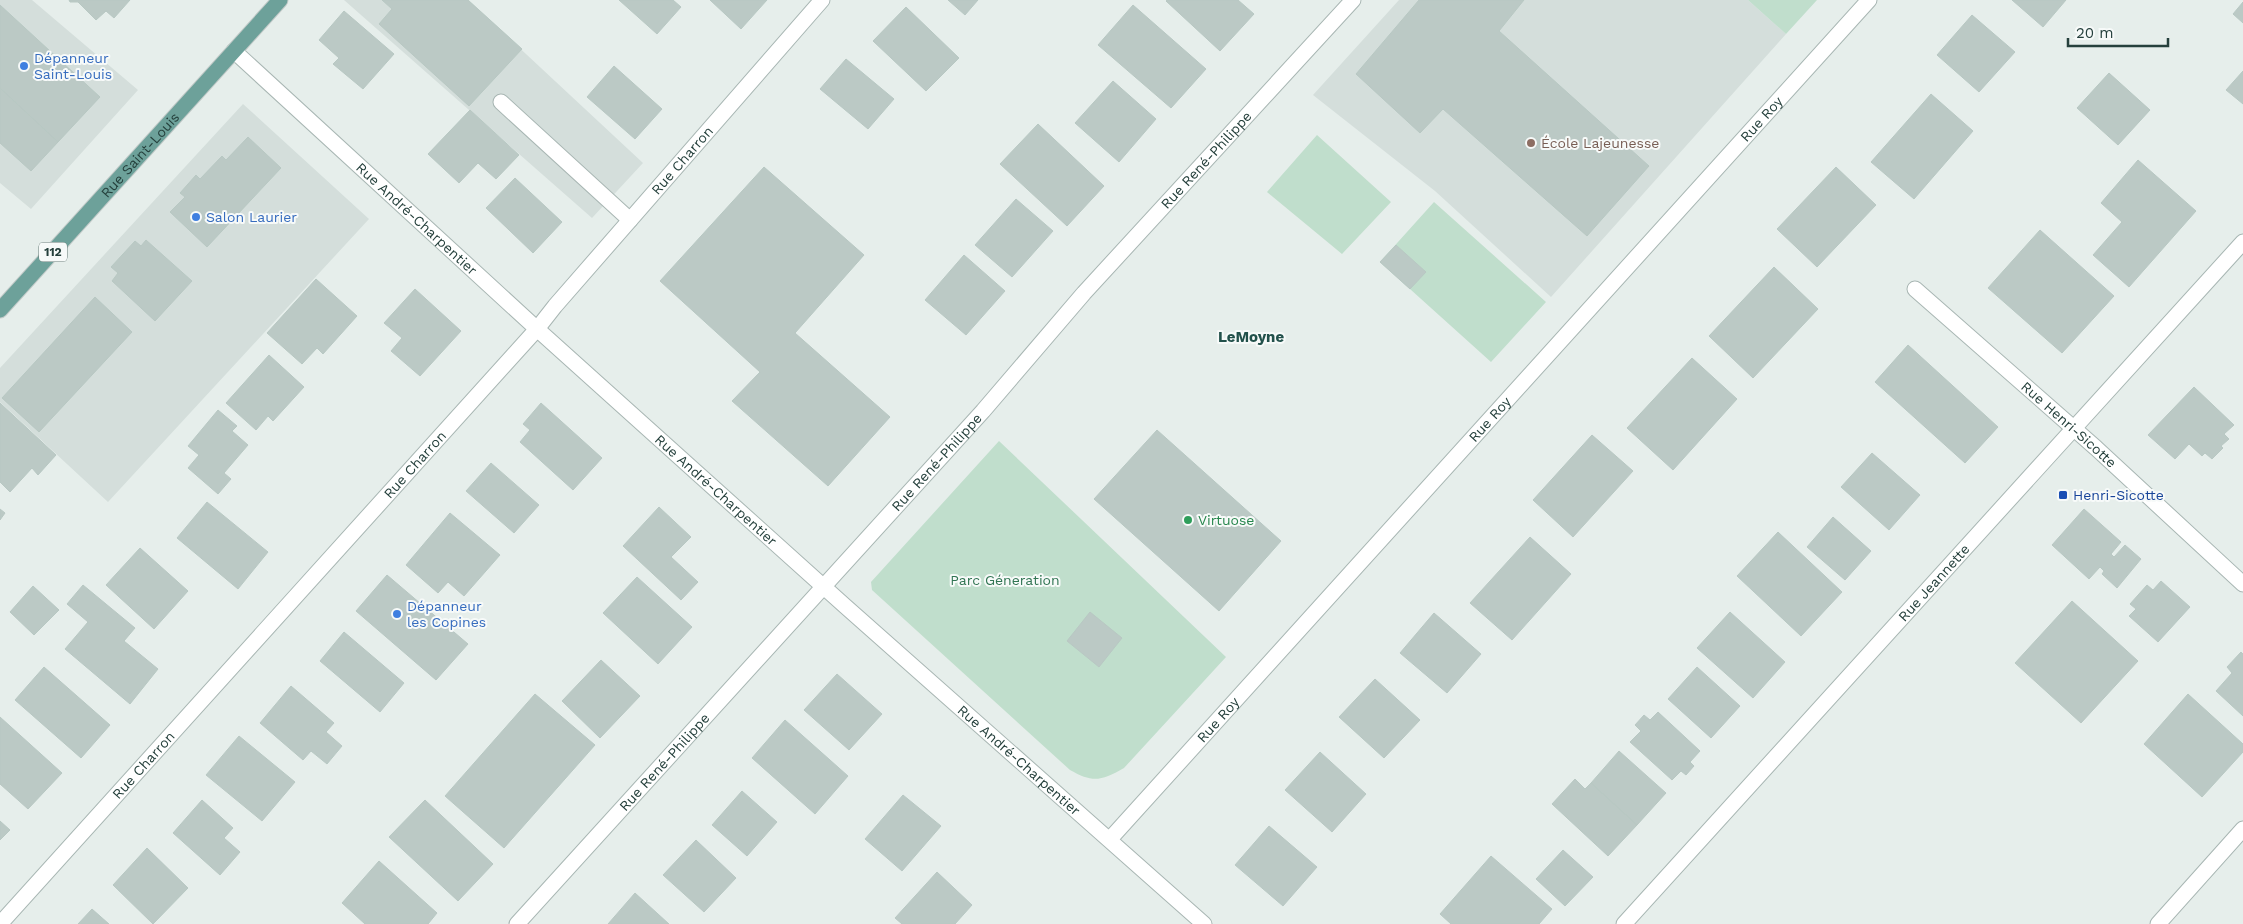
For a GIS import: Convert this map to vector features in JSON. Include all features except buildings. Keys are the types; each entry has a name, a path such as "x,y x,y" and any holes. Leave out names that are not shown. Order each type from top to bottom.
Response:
{"main road":[{"name":"Rue Saint-Louis","path":"0,310 280,0"}],"street":[{"name":"Rue Charron","path":"0,924 537,329 822,0"},
{"name":"Rue René-Philippe","path":"518,924 983,411 1136,236 1353,0"},
{"name":"Rue Roy","path":"1110,839 1869,0"},
{"name":"Rue André-Charpentier","path":"234,51 537,329 1204,924"},
{"path":"500,102 630,220"},
{"name":"Rue Jeannette","path":"1624,924 2243,242"},
{"name":"Rue Henri-Sicotte","path":"1915,289 2074,428 2243,584"},
{"path":"2158,924 2243,829"}],"shaded area":[{"path":"0,0 32,0 138,90 31,209 0,183"},
{"path":"344,0 468,0 643,163 592,218"},
{"name":"École Lajeunesse","path":"1399,0 1748,0 1786,34 1551,297 1435,191 1313,95"},
{"path":"243,104 369,219 108,502 0,402 0,368"}],"green space":[{"path":"1748,0 1817,0 1786,34"},
{"path":"1317,135 1391,202 1342,254 1267,192"},
{"path":"1434,202 1546,302 1491,362 1380,262"},
{"name":"Parc Géneration","path":"999,441 1226,657 1124,768 1103,778 1091,779 1070,770 872,590 871,582"}],"place":[{"name":"Dépanneur Saint-Louis","path":"24,66"},
{"name":"École Lajeunesse","path":"1531,143"},
{"name":"Salon Laurier","path":"196,217"},
{"name":"Henri-Sicotte","path":"2063,495"},
{"name":"Virtuose","path":"1188,520"},
{"name":"Dépanneur les Copines","path":"397,614"}],"district":[{"name":"LeMoyne","path":"1251,337"}]}
